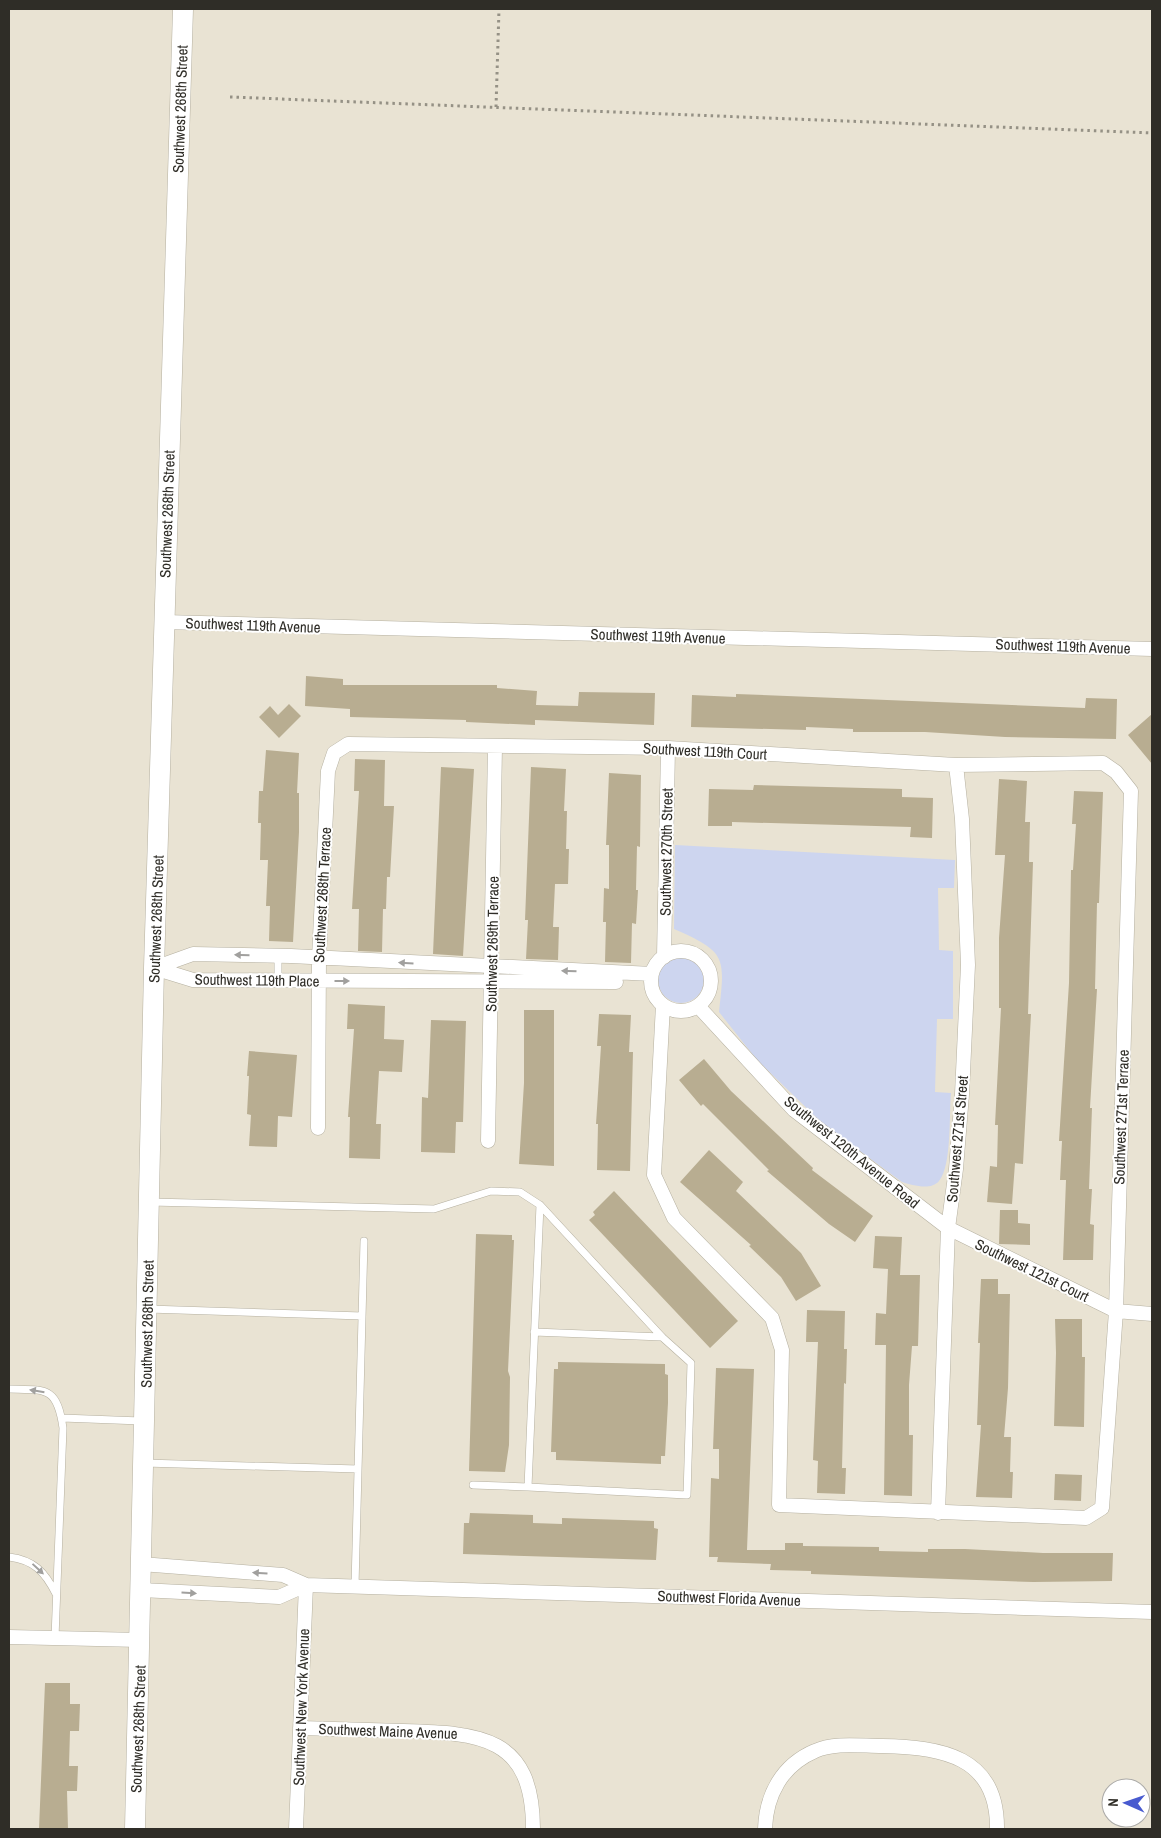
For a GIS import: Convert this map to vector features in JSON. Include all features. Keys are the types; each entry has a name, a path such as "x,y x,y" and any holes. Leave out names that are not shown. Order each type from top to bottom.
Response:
{"main road":[{"name":"Southwest 268th Street","path":"135,1829 146,1421 154,968 183,9"}],"street":[{"name":"Southwest 119th Avenue","path":"164,622 1152,649"},
{"name":"Southwest 119th Court","path":"334,753 348,744 668,748 956,765 1078,763"},
{"name":"Southwest 269th Terrace","path":"488,1141 495,747"},
{"name":"Southwest 270th Street","path":"664,957 668,748"},
{"name":"Southwest 268th Terrace","path":"318,1128 319,958 328,771 334,753"},
{"name":"Southwest 271st Terrace","path":"938,1513 1086,1518 1102,1508 1116,1311 1130,791 1116,772 1103,763 1078,763"},
{"name":"Southwest 271st Street","path":"938,1513 948,1228 956,1169 962,1094 968,965 962,819 956,765"},
{"path":"672,952 691,952 706,964 710,972 710,991 705,1000 698,1006 680,1011 663,1004 654,992 652,979 658,962 664,957 672,952"},
{"name":"Southwest 119th Place","path":"154,968 193,954 278,956 491,967 652,979"},
{"name":"Southwest 119th Place","path":"154,968 193,980 491,982 652,979"},
{"path":"663,1004 654,1175 674,1218 772,1318 782,1350 779,1505 938,1513"},
{"name":"Southwest 120th Avenue Road","path":"698,1006 794,1110 948,1228"},
{"name":"Southwest 121st Court","path":"948,1228 1116,1311"},
{"path":"1116,1311 1152,1314"},
{"name":"Southwest Florida Avenue","path":"141,1564 283,1575 306,1585 1152,1612"},
{"name":"Southwest Florida Avenue","path":"141,1590 279,1597 306,1585"},
{"name":"Southwest New York Avenue","path":"296,1829 306,1585"},
{"path":"9,1637 140,1640"},
{"name":"Southwest Maine Avenue","path":"300,1728 450,1732 483,1738 499,1746 513,1758 524,1774 530,1791 533,1829"},
{"path":"765,1829 768,1804 780,1777 793,1764 815,1750 840,1746 915,1747 952,1754 968,1764 982,1779 993,1797 997,1829"}],"lane":[{"path":"278,956 278,981"},
{"path":"150,1202 434,1209 491,1192 520,1192 540,1205 662,1337 691,1363 687,1495 473,1485"},
{"path":"528,1487 540,1205"},
{"path":"355,1586 364,1241"},
{"path":"148,1309 362,1316"},
{"path":"534,1332 662,1337"},
{"path":"9,1389 41,1390 52,1396 60,1405 62,1418 56,1638"},
{"path":"62,1418 146,1421"},
{"path":"144,1463 358,1469"},
{"path":"9,1558 21,1559 37,1565 50,1581 57,1596"}],"path":[{"path":"496,108 499,9"},
{"path":"230,97 1152,133"}],"shaded area":[{"path":"675,845 955,860 954,888 938,888 939,950 953,951 953,1019 937,1019 935,1092 951,1093 948,1152 943,1174 936,1184 926,1187 902,1182 823,1124 757,1060 719,1012 722,979 719,959 704,944 674,929"},
{"path":"681,957 694,961 700,967 704,980 700,993 694,999 681,1003 668,999 662,993 658,980 662,967 668,961"}],"building":[{"path":"306,676 343,679 343,685 497,685 497,688 537,691 536,705 578,706 579,692 655,693 654,725 535,720 535,725 466,722 466,720 350,717 350,709 305,706"},
{"path":"736,694 1085,708 1086,698 1117,699 1116,739 1005,737 925,732 853,732 853,729 806,727 806,730 691,727 692,695 736,697"},
{"path":"289,704 301,716 279,738 259,717 270,706 278,715"},
{"path":"1152,714 1152,764 1128,735"},
{"path":"266,750 299,753 297,793 299,793 299,832 293,942 269,941 270,906 266,906 268,860 260,860 261,823 258,823 259,791 263,791"},
{"path":"355,759 385,760 384,806 394,806 390,877 387,877 386,909 383,909 382,952 358,951 359,909 352,909 359,791 354,791"},
{"path":"441,767 474,769 463,956 433,954"},
{"path":"531,767 566,769 564,811 567,811 566,849 569,849 568,884 555,884 553,927 559,927 558,960 526,959 528,920 525,920"},
{"path":"609,773 641,775 640,847 637,846 636,890 638,890 636,924 632,923 631,963 605,962 606,922 603,922 604,888 609,889 609,845 606,845"},
{"path":"999,779 1027,781 1025,822 1030,822 1029,862 1033,862 1028,1014 1031,1014 1023,1164 1015,1163 1012,1204 987,1202 990,1166 997,1167 998,1125 995,1125 1001,1008 999,1008 999,938 1005,855 995,855"},
{"path":"754,785 902,789 902,797 933,798 932,838 910,837 911,827 732,822 732,826 708,826 709,789 753,790"},
{"path":"1074,791 1103,792 1099,903 1097,903 1095,989 1097,989 1090,1108 1092,1108 1089,1189 1092,1189 1090,1224 1094,1225 1093,1260 1063,1260 1066,1180 1060,1180 1062,1141 1059,1141 1069,983 1071,870 1073,870 1076,824 1072,824"},
{"path":"348,1004 385,1006 384,1039 404,1040 402,1072 379,1071 376,1124 381,1124 380,1159 349,1158 350,1117 348,1117 354,1029 347,1029"},
{"path":"524,1010 554,1010 554,1166 519,1164 524,1083"},
{"path":"599,1014 631,1015 629,1052 633,1052 630,1171 597,1170 598,1124 596,1124 601,1046 597,1046"},
{"path":"431,1020 466,1021 463,1122 456,1122 455,1153 421,1152 422,1097 428,1098"},
{"path":"249,1051 297,1055 292,1117 278,1116 277,1147 249,1146 251,1115 247,1114 249,1076 247,1076"},
{"path":"704,1059 731,1091 813,1168 812,1170 873,1216 855,1242 829,1224 767,1171 769,1170 703,1104 701,1106 679,1080"},
{"path":"709,1150 743,1182 736,1191 801,1253 821,1286 796,1301 781,1277 749,1246 751,1245 680,1182"},
{"path":"614,1191 738,1321 710,1348 589,1220 595,1215 593,1212"},
{"path":"1000,1210 1018,1210 1018,1223 1030,1224 1030,1245 999,1244"},
{"path":"476,1234 512,1235 512,1240 514,1240 508,1371 510,1377 509,1445 505,1472 469,1471"},
{"path":"875,1236 902,1237 900,1275 920,1275 918,1346 912,1346 909,1385 909,1435 913,1435 912,1496 884,1495 886,1345 875,1345 876,1313 886,1314 888,1269 873,1268"},
{"path":"981,1279 998,1279 998,1294 1010,1294 1008,1388 1004,1437 1011,1437 1010,1472 1013,1472 1012,1498 976,1497 981,1425 977,1425"},
{"path":"807,1310 845,1311 844,1349 847,1349 846,1384 844,1383 842,1468 846,1468 845,1494 817,1493 818,1461 813,1460 818,1342 806,1342"},
{"path":"1055,1319 1082,1319 1082,1357 1085,1357 1084,1427 1054,1426"},
{"path":"558,1362 665,1364 665,1374 668,1375 668,1403 665,1456 661,1456 661,1464 556,1460 556,1452 551,1452 554,1369 558,1369"},
{"path":"716,1368 754,1369 747,1550 785,1550 785,1543 803,1543 803,1546 879,1547 879,1551 928,1552 928,1549 965,1549 1043,1553 1113,1553 1112,1581 1033,1582 811,1574 811,1571 770,1570 771,1564 717,1562 718,1557 709,1557 711,1478 719,1479 719,1449 713,1449"},
{"path":"1055,1474 1082,1475 1081,1501 1054,1500"},
{"path":"470,1513 533,1515 533,1523 562,1524 562,1518 654,1521 654,1528 658,1529 656,1560 463,1554 464,1523 469,1523"},
{"path":"45,1683 70,1683 70,1704 80,1704 79,1731 70,1731 69,1766 78,1766 77,1791 67,1791 68,1829 39,1829"}]}
